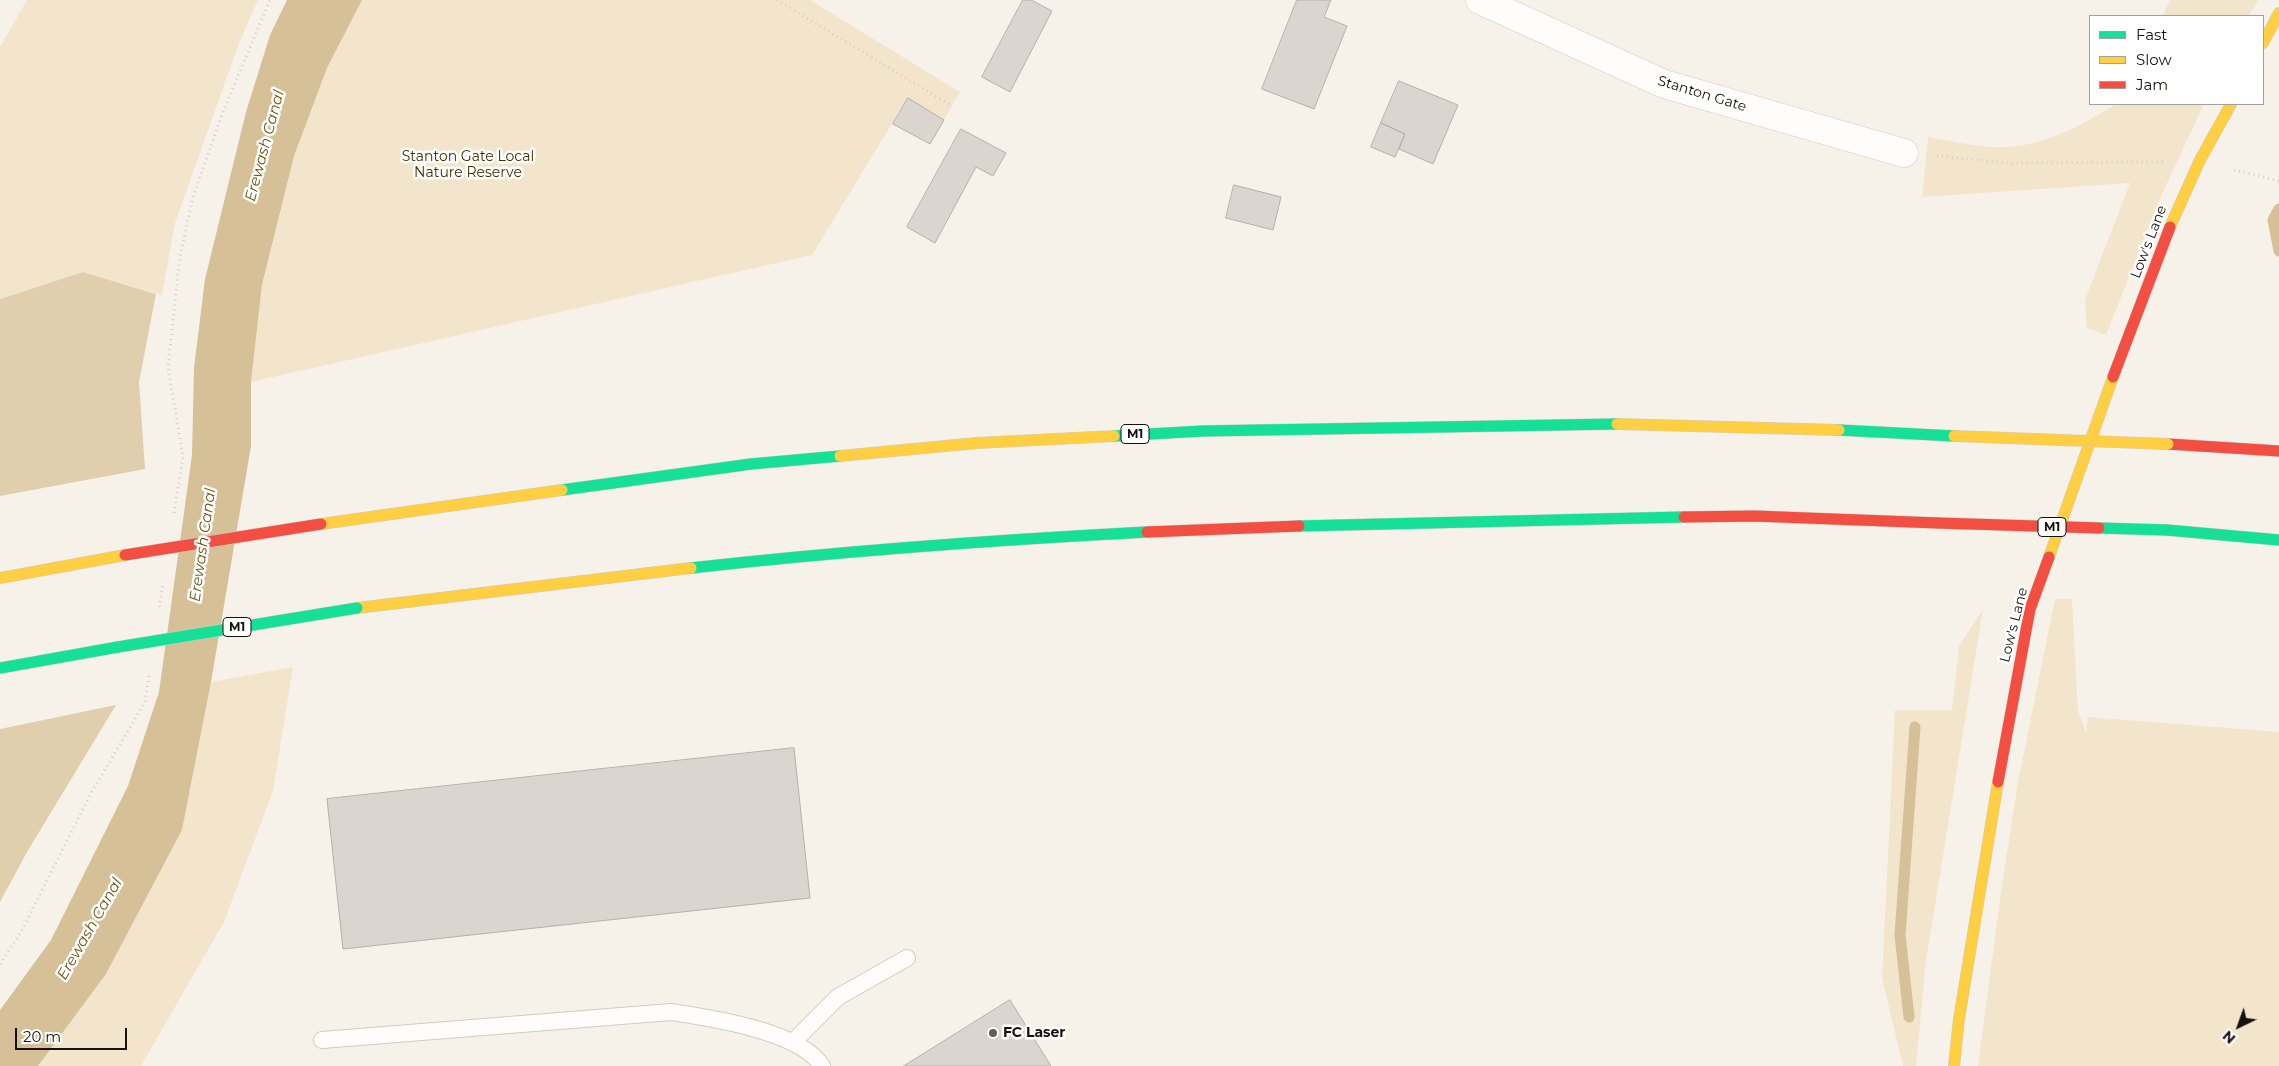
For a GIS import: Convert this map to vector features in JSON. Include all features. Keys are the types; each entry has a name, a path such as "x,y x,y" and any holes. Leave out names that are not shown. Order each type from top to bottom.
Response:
{"main road":[{"path":"2264,41 2279,13"},
{"name":"Low's Lane","path":"1954,1066 1959,1019 1983,865 2030,609 2174,216 2199,162 2229,105"},
{"name":"M1","path":"0,578 124,555 321,524 751,464 977,443 1173,432 1594,422 1768,427 2168,444 2279,451"},
{"name":"M1","path":"0,668 118,646 357,608 764,560 1001,540 1218,529 1563,519 1754,516 2167,530 2279,540"}],"street":[{"name":"Stanton Gate","path":"1480,0 1664,84 1904,153"}],"lane":[{"path":"793,1042 838,997 907,958"},
{"path":"322,1040 671,1012 725,1021 793,1042 816,1057 822,1066"}],"path":[{"path":"174,516 183,457 168,368 180,256 193,197 222,114 270,0"},
{"path":"777,0 952,106"},
{"path":"1904,153 2008,163 2199,162 2278,181"},
{"path":"158,614 164,575"},
{"path":"0,964 21,932 90,795 145,702 149,673"}],"green space":[{"path":"27,0 258,0 239,43 175,223 162,295 83,272 0,299 0,47"},
{"name":"Stanton Gate Local Nature Reserve","path":"362,0 810,0 960,92 944,120 907,99 812,255 251,382 262,285 294,156 327,68"},
{"path":"2170,0 2258,0 2250,15 2162,15"},
{"path":"2114,105 2204,105 2162,194 2106,335 2087,328 2085,300 2130,183 1922,197 1928,137 1982,146 2018,146 2052,137 2085,122"},
{"path":"2055,599 2072,599 2078,711 2086,732 2088,717 2279,732 2279,1066 1978,1066 2000,899 2018,782"},
{"path":"1983,609 1926,961 1916,1066 1903,1066 1882,978 1895,710 1952,710 1959,646"},
{"path":"293,667 273,791 224,922 141,1066 38,1066 106,974 182,830 211,682"}],"shaded area":[{"path":"83,272 156,294 139,382 145,469 0,496 0,299"},
{"path":"116,705 27,852 0,902 0,729"}],"water":[{"name":"Erewash Canal","path":"287,0 362,0 327,68 294,156 262,285 251,382 251,446 211,682 182,830 106,974 38,1066 0,1066 0,1010 51,940 128,786 159,692 192,455 194,368 205,279 246,112 270,35"}],"building":[{"path":"1023,0 1031,0 1052,11 1010,92 982,77"},
{"path":"1297,0 1331,0 1324,17 1347,26 1314,109 1262,89"},
{"path":"1399,81 1458,105 1433,164 1399,149 1405,134 1381,123"},
{"path":"908,98 944,120 930,144 893,124"},
{"path":"1381,123 1405,134 1395,157 1371,147"},
{"path":"961,129 1006,153 993,176 976,167 935,243 907,227"},
{"path":"1234,185 1281,197 1273,230 1226,218"},
{"path":"794,748 810,898 343,949 327,799"},
{"name":"FC Laser","path":"1010,1000 1051,1066 904,1066"}],"waterway":[{"path":"2279,209 2273,220 2279,251"},
{"path":"1909,1017 1900,935 1915,727"}],"traffic: fast":[{"path":"1114,436 1203,431 1617,424"},
{"path":"1839,430 1954,436"},
{"path":"562,490 751,464 840,456"},
{"path":"1299,526 1684,517"},
{"path":"2099,528 2167,530"},
{"path":"2167,530 2279,540"},
{"path":"691,568 804,556 1147,532"},
{"path":"118,647 357,608"},
{"path":"0,668 118,647"}],"traffic: slow":[{"path":"2264,41 2279,13"},
{"path":"2170,227 2199,162 2230,105"},
{"path":"2049,557 2113,377"},
{"path":"1617,424 1839,430"},
{"path":"840,456 977,443 1114,436"},
{"path":"1954,436 2168,444"},
{"path":"321,524 562,490"},
{"path":"0,578 125,555"},
{"path":"357,608 691,568"},
{"path":"1954,1066 1959,1019 1998,782"}],"traffic: jam":[{"path":"2113,377 2170,227"},
{"path":"2168,444 2279,451"},
{"path":"1684,517 1754,516 1938,523"},
{"path":"1938,523 2099,528"},
{"path":"125,555 321,524"},
{"path":"1147,532 1299,526"},
{"path":"1998,782 2030,609 2049,557"}],"place":[{"name":"FC Laser","path":"993,1033"}]}
